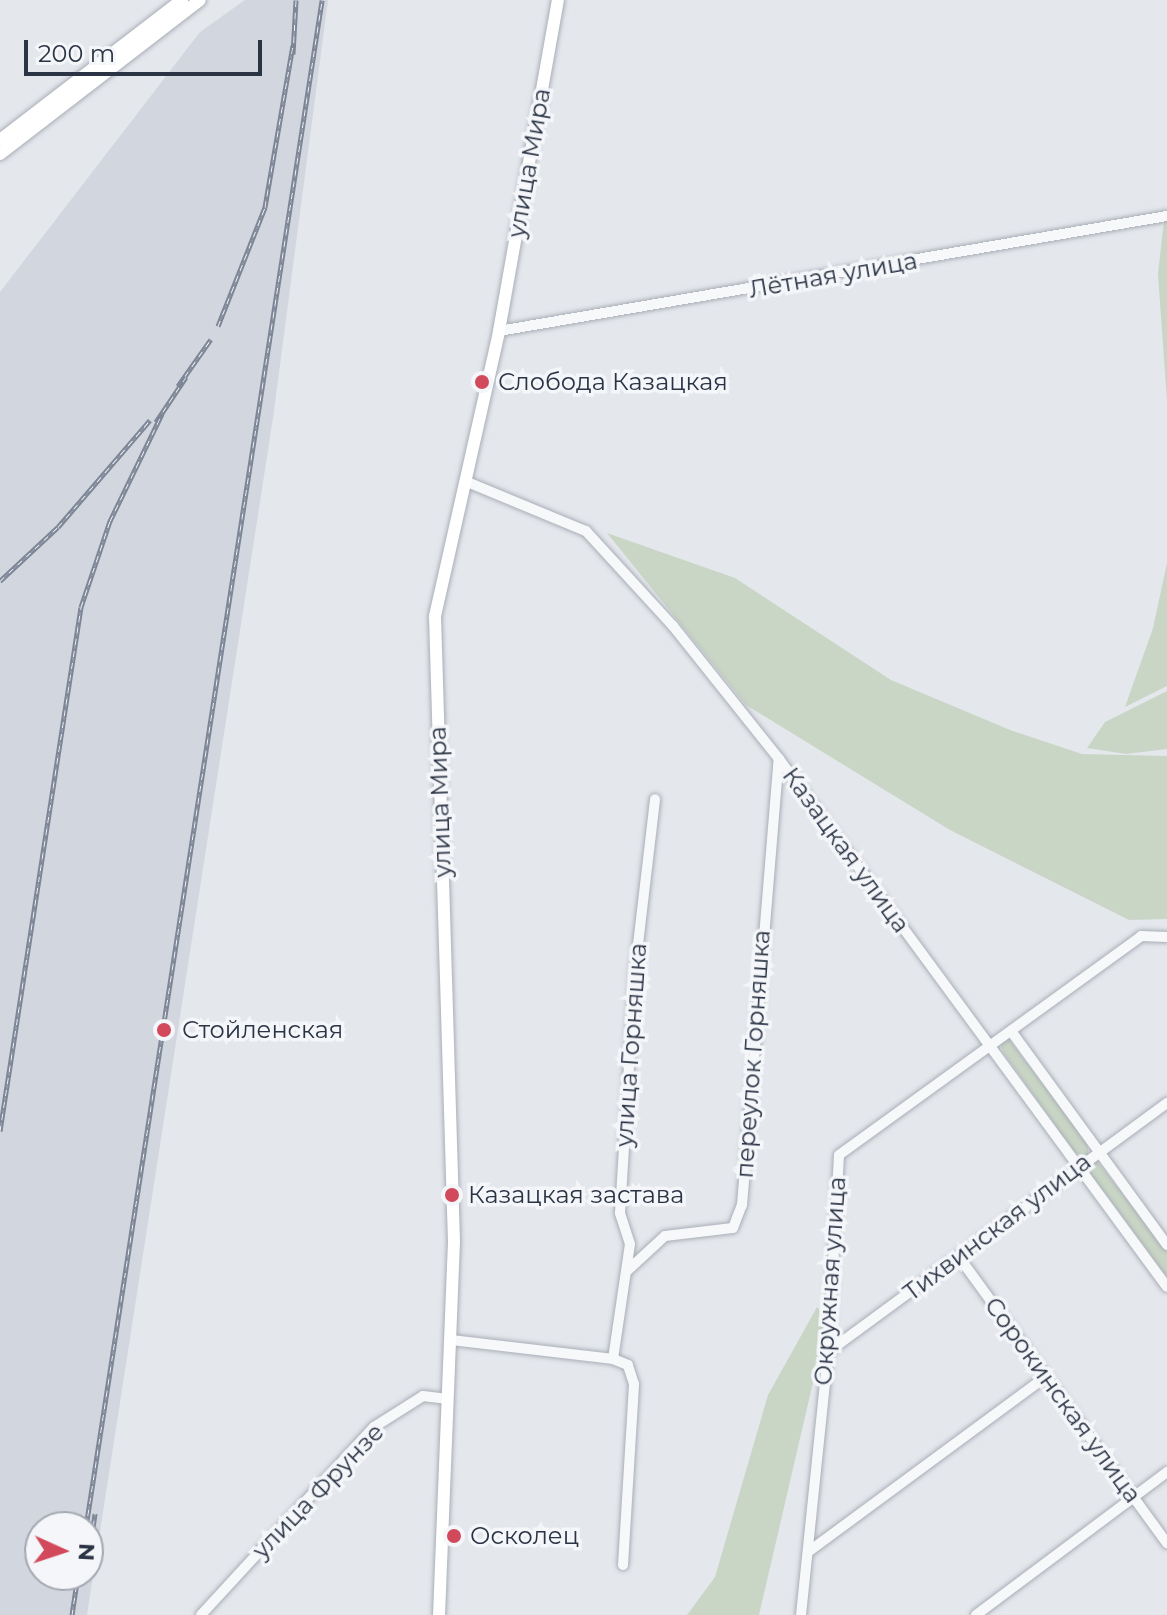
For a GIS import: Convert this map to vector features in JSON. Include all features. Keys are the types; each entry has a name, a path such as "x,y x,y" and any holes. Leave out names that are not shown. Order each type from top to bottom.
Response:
{"main road":[{"path":"0,140 182,0"},
{"path":"0,154 200,0"},
{"name":"улица Мира","path":"439,1615 452,1340 453,1156 435,616 499,331 558,0"}],"street":[{"name":"Лётная улица","path":"499,331 1167,216"},
{"name":"Казацкая улица","path":"465,481 586,531 682,637 779,759 1167,1287"},
{"name":"переулок Горняшка","path":"628,1270 665,1236 733,1228 742,1205 779,759"},
{"name":"улица Горняшка","path":"613,1359 630,1244 620,1213 635,970 655,799"},
{"name":"Окружная улица","path":"801,1615 828,1352 839,1155 1141,936 1167,937"},
{"path":"1011,1031 1167,1245"},
{"name":"Тихвинская улица","path":"828,1352 1167,1103"},
{"name":"Сорокинская улица","path":"959,1257 1167,1543"},
{"path":"452,1340 613,1359 628,1365 634,1384 623,1565"},
{"path":"808,1552 1045,1377"},
{"name":"улица Фрунзе","path":"201,1615 374,1427 423,1396 448,1399"},
{"path":"976,1615 1167,1472"}],"shaded area":[{"path":"245,0 328,0 273,418 103,1511 24,1511 24,1591 91,1591 87,1615 0,1615 0,292 200,32"}],"green space":[{"path":"1164,220 1167,220 1167,401 1158,274"},
{"path":"607,533 735,578 891,680 1010,730 1082,754 1167,756 1167,919 1129,920 950,830 746,705"},
{"path":"1167,563 1167,686 1125,707 1153,628"},
{"path":"1167,691 1167,749 1126,754 1087,748 1105,722"},
{"path":"1007,1037 1088,1144 1088,1156 1075,1153 1003,1052 1000,1042"},
{"path":"1096,1160 1167,1251 1167,1277 1091,1174 1088,1166"},
{"path":"817,1307 824,1315 821,1348 759,1615 687,1615 715,1577 768,1395"}],"railway":[{"path":"293,54 296,0"},
{"path":"88,1511 322,0"},
{"path":"218,326 265,207 293,45"},
{"path":"178,386 211,339"},
{"path":"156,422 186,377"},
{"path":"0,1131 81,607 110,521 162,414"},
{"path":"0,581 58,527 150,420"},
{"path":"72,1615 76,1591"}],"place":[{"name":"Слобода Казацкая","path":"482,382"},
{"name":"Стойленская","path":"164,1030"},
{"name":"Казацкая застава","path":"452,1195"},
{"name":"Осколец","path":"454,1536"}]}
